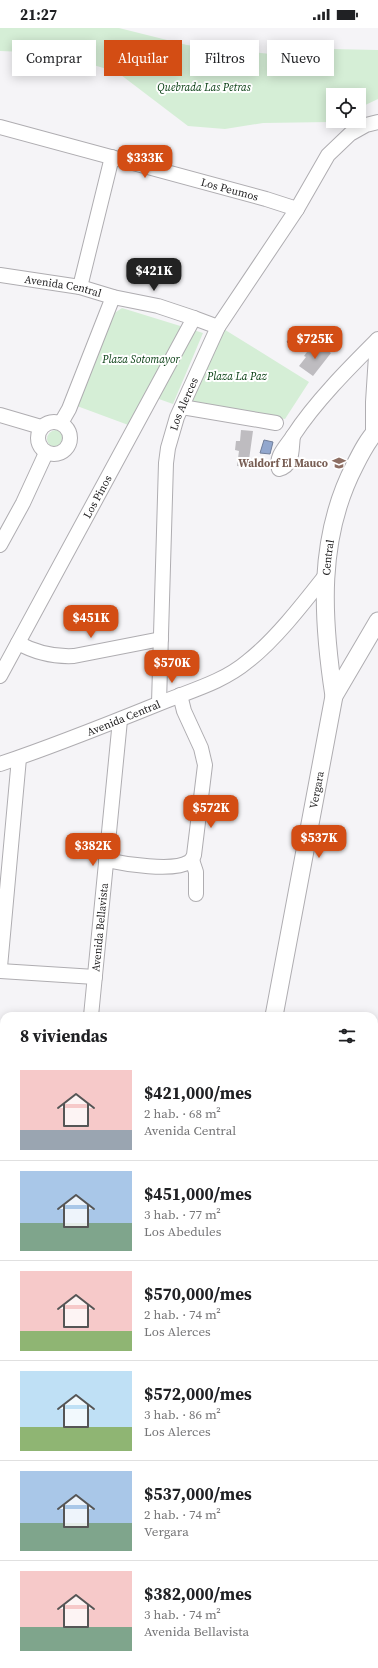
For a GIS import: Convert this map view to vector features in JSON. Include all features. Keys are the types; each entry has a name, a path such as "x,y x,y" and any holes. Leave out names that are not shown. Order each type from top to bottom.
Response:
{"street":[{"name":"Los Alerces","path":"159,703 166,463 172,432 218,327 297,209 323,163 335,147 358,130 378,122"},
{"name":"Los Peumos","path":"0,127 297,209"},
{"path":"80,287 112,157"},
{"name":"Avenida Central","path":"0,275 80,287 158,306 218,327"},
{"path":"61,423 69,409 113,296"},
{"name":"Los Pinos","path":"0,676 194,318"},
{"path":"376,432 373,402 378,340"},
{"path":"293,436 302,422 352,366 378,340"},
{"path":"182,407 276,423"},
{"path":"0,415 41,427"},
{"path":"50,422 61,423 65,426 70,435 68,445 61,452 51,454 42,450 37,436 41,427 50,422"},
{"name":"Central","path":"334,696 327,646 325,576 328,544 337,508 352,470 376,432"},
{"path":"0,545 26,496 46,452"},
{"name":"Avenida Central","path":"0,764 120,720 220,679 248,662 260,651 298,609 325,576"},
{"name":"Vergara","path":"275,1012 334,696 378,621"},
{"path":"18,643 41,653 74,656 161,639"},
{"path":"106,860 126,864 173,866 188,863 192,860 194,855 205,765 201,748 184,711 180,695"},
{"name":"Avenida Bellavista","path":"91,1012 120,720"},
{"path":"0,967 19,758"},
{"path":"192,860 196,872 196,894"},
{"path":"0,971 95,977"}],"green space":[{"name":"Quebrada Las Petras","path":"0,28 119,28 167,40 104,40 104,68 96,66 96,40 12,40 12,51 0,51"},
{"name":"Quebrada Las Petras","path":"182,44 190,45 190,76 259,76 259,53 267,54 267,76 334,76 334,49 378,50 378,99 366,105 366,88 326,88 326,122 263,123 225,129 188,126 122,76 182,76"},
{"name":"Plaza Sotomayor","path":"122,308 203,333 173,404 156,398 131,426 77,406 113,314"},
{"name":"Plaza La Paz","path":"222,328 309,382 285,419 189,401"},
{"path":"52,430 60,430 65,435 63,446 60,448 52,448 47,443 47,435"}],"water":[{"path":"296,330 303,334 294,347 287,342"},
{"path":"264,440 273,442 270,454 260,453"}],"building":[{"path":"321,346 331,353 313,376 299,366 306,357 304,356 310,348 316,352"},
{"path":"241,430 253,431 248,467 237,466 239,451 235,450 236,441 240,441"}],"place":[{"name":"Waldorf El Mauco","path":"339,463"}]}
